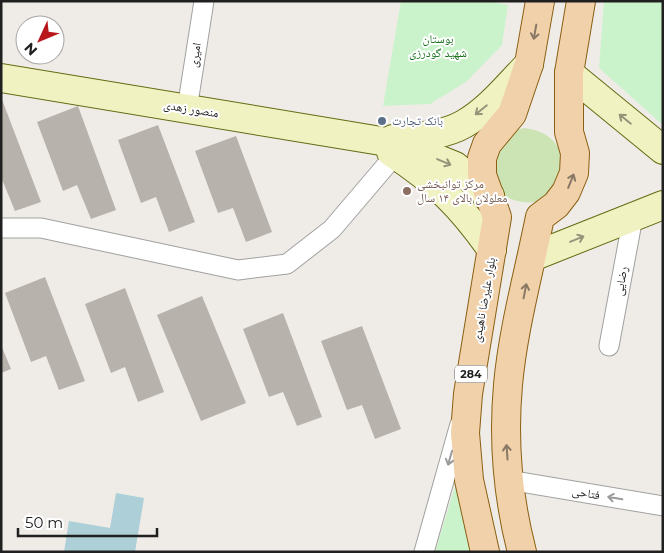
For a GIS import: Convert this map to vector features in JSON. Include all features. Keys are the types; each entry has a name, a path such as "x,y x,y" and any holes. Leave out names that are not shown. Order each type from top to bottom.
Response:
{"main road":[{"path":"529,64 540,1"},
{"path":"522,552 510,488 506,430 508,384 540,217 556,205 566,192 574,173 575,153 569,132 569,74 581,1"},
{"name":"منصور زهدی","path":"382,145 431,135 464,124 492,101 529,64"},
{"name":"بلوار علیرضا ناهیدی","path":"486,552 473,498 466,433 468,394 497,217 482,175 482,158 487,144 512,114 529,64"},
{"path":"569,74 663,150"},
{"name":"منصور زهدی","path":"1,78 187,109 423,153 455,166 490,196"},
{"path":"382,145 440,187 468,217 492,250"},
{"path":"532,257 663,205"},
{"path":"473,498 482,508 490,512 504,506 510,488"},
{"path":"492,552 497,546 503,544 518,552"}],"street":[{"name":"امیری","path":"187,109 204,1"},
{"path":"1,228 41,228 238,270 287,264 332,230 382,145"},
{"name":"رضایی","path":"609,346 632,217"},
{"path":"424,552 468,394"},
{"name":"فتاحی","path":"510,488 663,506"}],"green space":[{"name":"بوستان شهید گودرزی","path":"401,1 488,1 508,5 502,45 466,82 430,104 383,106"},
{"path":"604,1 663,1 663,125 599,68"},
{"path":"524,128 543,133 556,144 562,157 562,172 557,185 548,196 535,202 516,201 503,194 498,185 490,159 512,131"},
{"path":"457,480 474,552 435,552"}],"water":[{"path":"116,493 144,498 135,552 64,552 69,521 110,528"}],"building":[{"path":"1,97 41,202 15,211 1,177"},
{"path":"78,106 116,210 91,219 77,185 63,191 37,122"},
{"path":"158,125 195,222 169,232 156,197 141,203 118,140"},
{"path":"236,136 272,232 246,242 233,208 218,213 195,151"},
{"path":"45,277 85,381 59,390 46,356 31,362 5,293"},
{"path":"125,288 164,392 138,402 125,367 111,373 85,304"},
{"path":"202,296 246,403 201,421 157,315"},
{"path":"283,313 322,417 297,426 283,392 269,397 243,329"},
{"path":"362,326 401,429 375,439 362,405 347,410 321,341"},
{"path":"1,345 11,369 1,373"}],"place":[{"name":"بانک تجارت","path":"382,121"},
{"name":"مرکز توانبخشی معلولان بالای ۱۴ سال","path":"407,191"}]}
